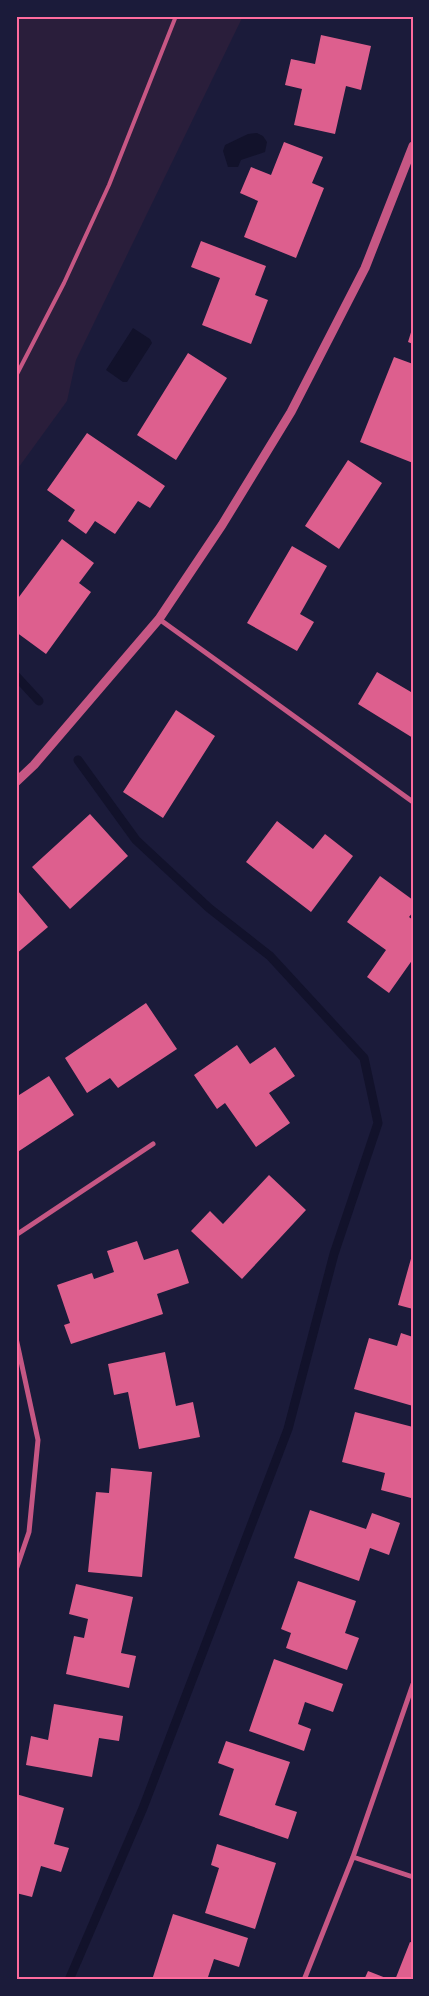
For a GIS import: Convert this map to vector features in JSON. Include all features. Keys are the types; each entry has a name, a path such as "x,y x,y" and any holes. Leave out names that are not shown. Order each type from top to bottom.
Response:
{"street":[{"path":"16,782 34,765 159,619 222,525 291,412 365,268 413,146"},
{"path":"159,619 413,802"},
{"path":"16,1235 153,1144"},
{"path":"16,1338 38,1440 29,1532 16,1570"},
{"path":"304,1980 352,1857 413,1684"},
{"path":"352,1857 413,1877"}],"lane":[{"path":"16,376 64,283 109,185 176,16"}],"shaded area":[{"path":"16,16 243,16 76,360 67,401 16,471"},
{"path":"257,133 263,136 267,142 265,152 241,160 238,167 228,167 223,151 225,145 248,134"},
{"path":"133,328 150,339 152,343 127,382 123,382 106,370"}],"building":[{"path":"321,35 371,46 361,90 346,86 335,134 294,125 302,89 285,85 291,59 315,64"},
{"path":"284,142 323,157 312,183 324,188 296,258 244,237 258,201 240,193 251,167 271,175"},
{"path":"201,241 266,266 255,295 268,300 251,344 202,325 220,278 191,267"},
{"path":"413,329 413,344 408,342"},
{"path":"188,353 227,378 176,460 137,435"},
{"path":"394,357 413,364 413,463 360,442"},
{"path":"87,433 165,486 150,508 138,501 115,534 95,521 86,534 68,521 75,510 47,490"},
{"path":"348,460 382,483 339,549 305,526"},
{"path":"62,539 94,563 79,583 91,592 46,654 16,632 16,601"},
{"path":"292,546 327,566 300,614 314,622 297,651 247,623"},
{"path":"377,672 411,692 413,690 413,738 358,704"},
{"path":"176,710 215,736 163,818 123,792"},
{"path":"90,814 128,856 70,909 32,867"},
{"path":"277,821 313,849 325,834 353,856 311,912 246,862"},
{"path":"380,876 413,900 413,912 409,917 413,920 413,959 389,993 367,977 386,950 347,922"},
{"path":"18,891 48,927 16,954 16,893"},
{"path":"146,1003 177,1049 118,1088 110,1078 87,1093 65,1058"},
{"path":"237,1045 250,1064 275,1047 295,1076 269,1093 290,1123 256,1147 225,1103 217,1109 194,1075"},
{"path":"49,1076 74,1115 16,1153 16,1097"},
{"path":"269,1175 306,1210 242,1279 191,1231 210,1211 223,1224"},
{"path":"137,1241 144,1260 178,1249 189,1283 157,1294 163,1314 71,1344 64,1325 70,1323 57,1285 92,1273 94,1279 114,1272 107,1251"},
{"path":"413,1255 413,1309 398,1305"},
{"path":"401,1333 413,1337 413,1406 354,1389 369,1338 397,1346"},
{"path":"165,1352 176,1406 193,1402 200,1437 139,1449 128,1392 114,1395 108,1364"},
{"path":"355,1412 413,1427 413,1489 411,1498 381,1490 385,1473 342,1462"},
{"path":"111,1468 152,1472 142,1577 88,1572 96,1492 109,1493"},
{"path":"310,1510 366,1529 372,1513 400,1523 389,1555 370,1548 359,1581 294,1558"},
{"path":"298,1581 356,1601 345,1633 359,1638 347,1670 286,1648 291,1633 281,1629"},
{"path":"76,1584 133,1597 121,1653 136,1656 129,1688 66,1674 74,1636 84,1638 88,1619 69,1614"},
{"path":"274,1659 343,1684 333,1712 305,1702 298,1724 311,1729 304,1751 249,1731"},
{"path":"54,1704 123,1716 119,1741 99,1738 92,1777 26,1765 31,1736 48,1740"},
{"path":"226,1741 290,1762 275,1805 297,1812 288,1839 219,1815 234,1769 218,1763"},
{"path":"16,1794 64,1808 54,1844 69,1848 61,1872 41,1866 32,1897 16,1893"},
{"path":"217,1844 276,1863 255,1929 205,1913 219,1868 211,1865"},
{"path":"173,1914 248,1938 239,1967 214,1959 207,1980 152,1980"},
{"path":"410,1942 413,1943 413,1980 395,1980"},
{"path":"368,1971 391,1980 364,1980"}],"waterway":[{"path":"16,676 39,701"},
{"path":"69,1980 143,1808 288,1429 334,1254 378,1123 364,1058 270,956 209,908 136,840 78,760"}]}
